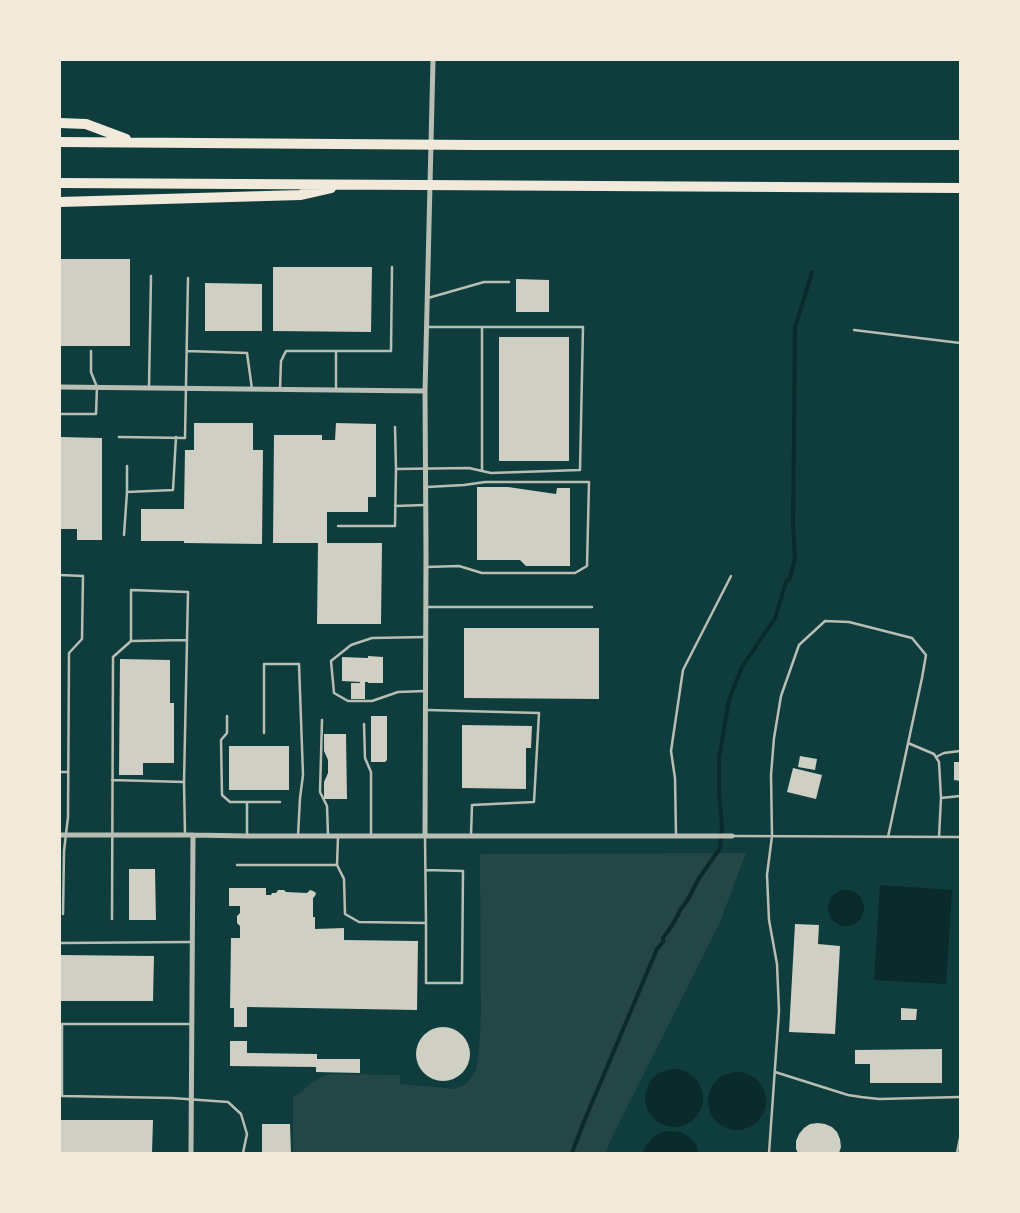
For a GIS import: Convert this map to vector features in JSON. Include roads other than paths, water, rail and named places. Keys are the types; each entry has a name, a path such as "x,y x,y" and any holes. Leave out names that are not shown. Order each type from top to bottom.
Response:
{"highway":[{"path":"60,122 86,124 134,142"},
{"path":"60,142 477,145 960,145"},
{"path":"60,183 960,188"},
{"path":"60,202 300,195 349,184"}],"street":[{"path":"425,836 425,391 434,60"},
{"path":"60,387 425,391"},
{"path":"63,835 732,836"},
{"path":"191,1153 193,835"}],"lane":[{"path":"280,389 281,361 286,351 391,350 392,267"},
{"path":"149,388 151,276"},
{"path":"120,436 185,438 188,278"},
{"path":"427,298 484,282 509,282"},
{"path":"396,469 469,468 491,473 580,470 583,327 426,327"},
{"path":"482,327 482,471"},
{"path":"854,330 960,343"},
{"path":"60,414 96,414 97,387 91,372 92,351"},
{"path":"187,351 247,354 252,389"},
{"path":"336,351 336,390"},
{"path":"338,526 394,526 395,427"},
{"path":"127,492 173,490 176,438"},
{"path":"124,535 127,466"},
{"path":"425,487 485,482 589,482 587,566 575,573 482,573 459,566 426,567"},
{"path":"395,506 426,505"},
{"path":"60,575 83,576 82,639 69,653 68,824 63,835 63,914"},
{"path":"676,836 675,778 672,751 683,670 731,576"},
{"path":"131,641 131,590 188,592 184,782 185,835"},
{"path":"426,607 592,607"},
{"path":"769,1153 779,1011 777,964 769,920 767,876 772,836 771,774 774,738 781,696 800,645 825,621 849,622 912,638 926,655 888,836"},
{"path":"426,637 372,638 351,645 330,661 334,693 348,702 372,701 398,692 426,690"},
{"path":"112,919 113,657 131,641 187,640"},
{"path":"264,733 264,664 299,664 303,775 298,836"},
{"path":"425,710 539,713 534,802 472,805 471,836"},
{"path":"227,716 227,734 221,740 222,795 230,802 280,802"},
{"path":"322,720 320,792 327,806 328,836"},
{"path":"364,724 365,758 371,772 371,836"},
{"path":"908,743 934,754 939,762 939,837"},
{"path":"936,757 944,753 960,751"},
{"path":"60,772 68,772"},
{"path":"112,780 184,782"},
{"path":"940,798 960,796"},
{"path":"247,802 247,836"},
{"path":"338,836 337,865 344,879 345,914 359,922 426,923"},
{"path":"425,836 426,983 462,983 463,871 426,870"},
{"path":"732,836 960,837"},
{"path":"237,865 337,865"},
{"path":"60,943 193,942"},
{"path":"193,1024 62,1024 62,1096 172,1098 228,1102 241,1114 247,1134 243,1153"},
{"path":"775,1072 848,1095 861,1097 960,1097"},
{"path":"957,1153 960,1138"}],"waterway":[{"path":"572,1153 657,949 663,942 663,938 698,880 720,848 722,825 719,792 719,758 729,700 742,667 775,618 786,582 790,578 795,558 793,526 795,328 812,272"}]}
